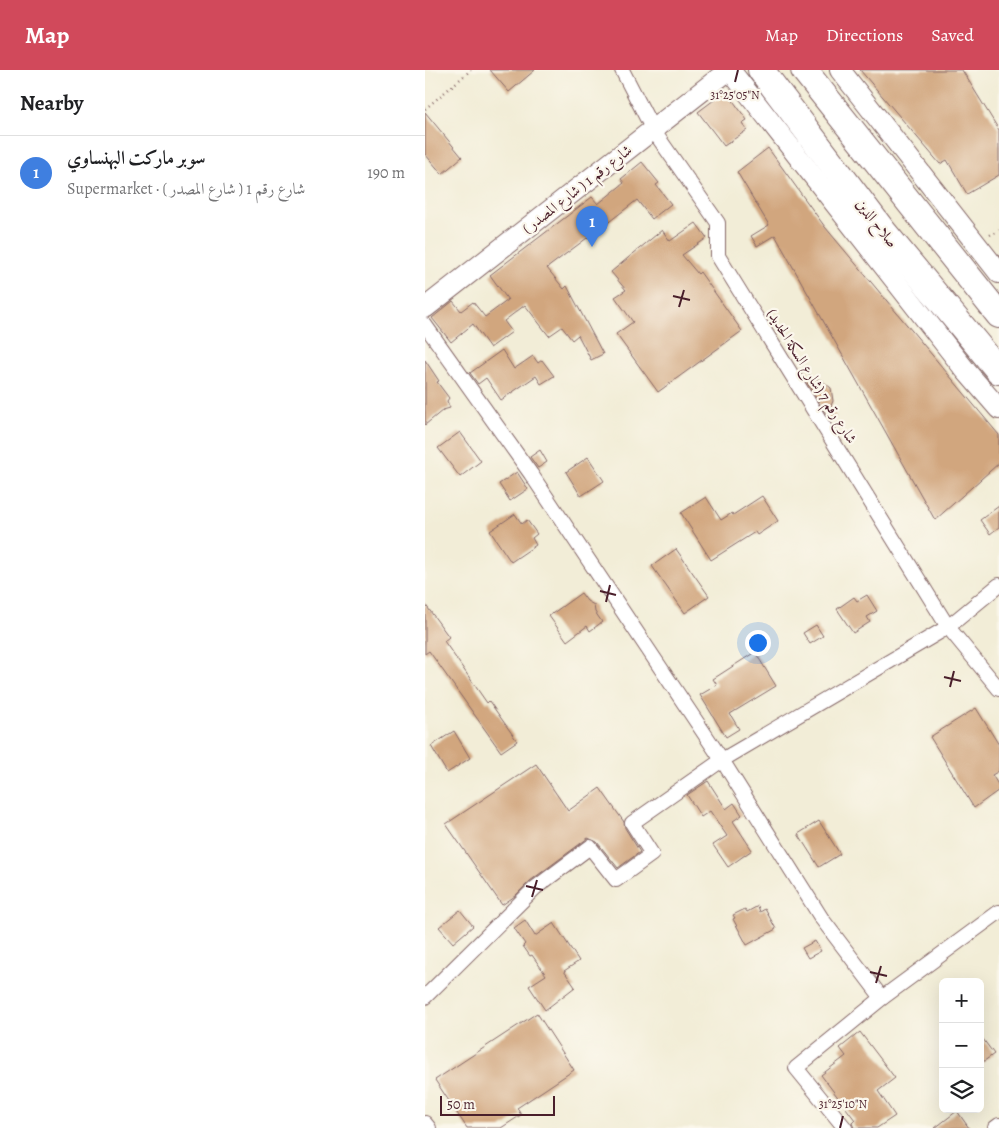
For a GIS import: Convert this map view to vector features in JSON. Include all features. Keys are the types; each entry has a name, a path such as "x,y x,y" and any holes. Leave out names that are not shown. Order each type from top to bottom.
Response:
{"highway":[{"name":"صلاح الدين","path":"761,70 837,188 883,231 999,371"},
{"path":"804,70 999,315"}],"street":[{"name":"شارع رقم 7 (شارع السكة الحديد)","path":"621,70 653,130 718,223 718,256 948,627 999,689"},
{"name":"شارع رقم 1 ( شارع المصدر )","path":"425,308 730,70"},
{"path":"730,70 837,188 966,370 999,409"},
{"path":"840,70 999,273"},
{"path":"425,325 531,474 722,760 822,919 882,998"},
{"path":"425,997 535,888 590,847 616,880 652,854 632,823 722,760 948,627 999,585"},
{"path":"845,1128 796,1068 882,998 999,912"},
{"path":"425,1123 429,1128"},
{"path":"995,1128 999,1125"}],"path":[{"path":"425,109 471,70"}],"building":[{"path":"490,70 535,70 509,92"},
{"path":"860,70 962,70 999,130 999,175 967,194 947,160 940,164"},
{"path":"726,91 747,120 742,123 747,130 724,146 698,112"},
{"path":"425,112 462,157 442,174 425,154"},
{"path":"768,148 825,227 999,435 999,463 935,520 775,235 757,246 751,236 769,225 737,172"},
{"path":"642,162 659,183 656,185 671,204 652,219 637,200 547,268 564,289 567,286 603,354 591,360 578,335 572,340 562,327 549,336 525,305 504,321 512,332 490,348 473,324 451,342 432,318 453,301 461,311 473,302 485,317 508,300 490,275 592,197 598,204 624,183 621,179"},
{"path":"696,223 707,238 682,255 698,274 700,272 742,331 658,392 616,334 633,322 615,297 626,290 611,272 662,230 670,241"},
{"path":"502,350 514,369 533,356 538,363 542,360 554,376 541,384 536,376 501,400 486,378 478,384 470,373"},
{"path":"425,360 439,381 437,382 449,398 447,401 450,408 443,410 425,425"},
{"path":"807,370 812,378 821,380 831,388 833,401 830,408 836,417 830,421 801,373"},
{"path":"460,432 481,461 460,477 438,448"},
{"path":"540,450 547,462 538,468 530,457"},
{"path":"588,457 604,481 581,496 566,472"},
{"path":"517,472 528,489 510,501 499,484"},
{"path":"762,496 778,521 757,535 755,532 711,560 681,513 706,497 721,520 732,513 733,515"},
{"path":"999,506 999,527 990,534 980,520"},
{"path":"515,514 522,524 527,520 537,534 532,538 536,545 511,562 490,531"},
{"path":"676,549 709,596 685,613 652,566"},
{"path":"581,593 587,601 594,605 595,612 602,622 590,631 587,626 567,641 549,616"},
{"path":"867,595 877,611 867,617 870,622 853,633 837,609 854,597 857,601"},
{"path":"425,604 449,637 444,641 487,703 489,701 517,741 501,752 429,651 425,654"},
{"path":"816,625 823,636 810,644 803,633"},
{"path":"755,652 776,686 730,714 739,729 726,737 700,695 717,685 713,679"},
{"path":"976,708 999,745 999,771 992,775 999,786 999,790 974,808 930,737"},
{"path":"454,731 470,758 447,773 431,746"},
{"path":"536,764 568,811 600,788 624,822 625,828 640,852 618,868 597,842 588,838 530,881 515,896 502,905 446,824"},
{"path":"708,781 726,809 734,803 742,815 733,821 752,850 728,867 713,845 727,836 710,811 701,817 687,795"},
{"path":"819,821 840,854 819,867 798,834"},
{"path":"758,906 760,912 765,909 776,929 747,945 733,919 735,918 733,915 745,909 747,912"},
{"path":"460,910 473,926 453,943 439,927"},
{"path":"525,920 535,936 554,923 579,961 564,971 575,987 545,1010 529,986 546,975 523,946 525,944 514,928"},
{"path":"815,941 821,951 808,958 802,948"},
{"path":"537,1013 574,1070 517,1108 521,1115 501,1128 467,1128 435,1080"},
{"path":"860,1032 895,1078 878,1091 895,1116 877,1128 854,1128 852,1123 855,1120 821,1075 846,1056 840,1048"},
{"path":"984,1040 994,1054 984,1061"},
{"path":"954,1113 958,1113 969,1128 935,1128"}],"place":[{"name":"سوبر ماركت البهنساوي","path":"592,247"}]}
